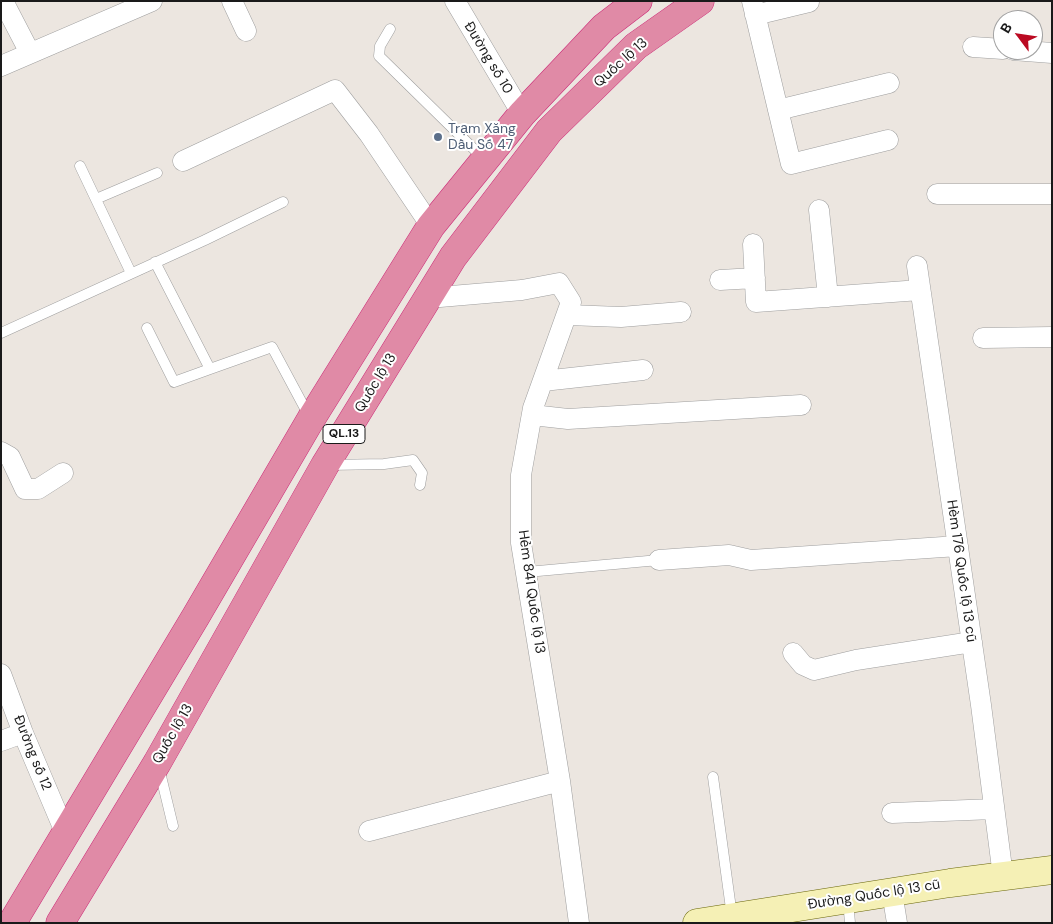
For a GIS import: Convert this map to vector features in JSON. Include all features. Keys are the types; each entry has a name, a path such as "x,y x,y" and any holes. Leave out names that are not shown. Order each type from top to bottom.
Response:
{"highway":[{"name":"Quốc lộ 13","path":"60,923 157,762 326,465 453,257 549,131 636,46 700,1"},
{"name":"QL.13","path":"12,923 196,616 311,419 431,226 522,114 604,26 632,3"}],"street":[{"path":"3,1 30,53"},
{"path":"1,66 152,1"},
{"path":"232,1 246,31"},
{"name":"Đường số 10","path":"454,1 522,114"},
{"path":"809,2 754,8 791,164 888,140"},
{"path":"973,47 993,48"},
{"path":"778,110 889,83"},
{"path":"182,161 335,90 369,134 431,226"},
{"path":"937,194 1052,194"},
{"path":"819,210 828,296"},
{"path":"753,244 756,302 920,290"},
{"name":"Hèm 176 Quốc lộ 13 cũ","path":"917,266 972,642 1003,876"},
{"path":"720,280 755,278"},
{"name":"Hẻm 841 Quốc lộ 13","path":"428,298 522,290 559,283 571,302 532,415 521,475 521,543 528,572 560,781 579,923"},
{"path":"568,315 620,317 681,312"},
{"path":"983,338 1052,337"},
{"path":"543,380 642,370"},
{"path":"532,415 568,419 801,405"},
{"path":"1,452 10,457 24,489 38,489 63,473"},
{"path":"658,560 729,555 751,560 958,546"},
{"path":"793,653 803,665 814,670 856,660 972,642"},
{"name":"Đường số 12","path":"1,674 23,734 65,832"},
{"path":"1,741 23,734"},
{"path":"368,831 560,781"},
{"path":"892,813 994,809"},
{"name":"Đường Quốc lộ 13 cũ","path":"697,923 732,917 784,916 849,911 892,892 1052,870"},
{"path":"892,892 897,923"}],"lane":[{"path":"390,29 380,46 379,56 485,159"},
{"path":"80,166 131,273"},
{"path":"96,199 156,172"},
{"path":"1,333 283,202"},
{"path":"155,262 210,369"},
{"path":"147,328 174,382 272,347 311,419"},
{"path":"326,465 384,464 413,460 422,473 420,485"},
{"path":"528,572 658,560"},
{"path":"157,762 172,826"},
{"path":"713,777 732,917"}],"place":[{"name":"Trạm Xăng Dầu Số 47","path":"438,137"}]}
